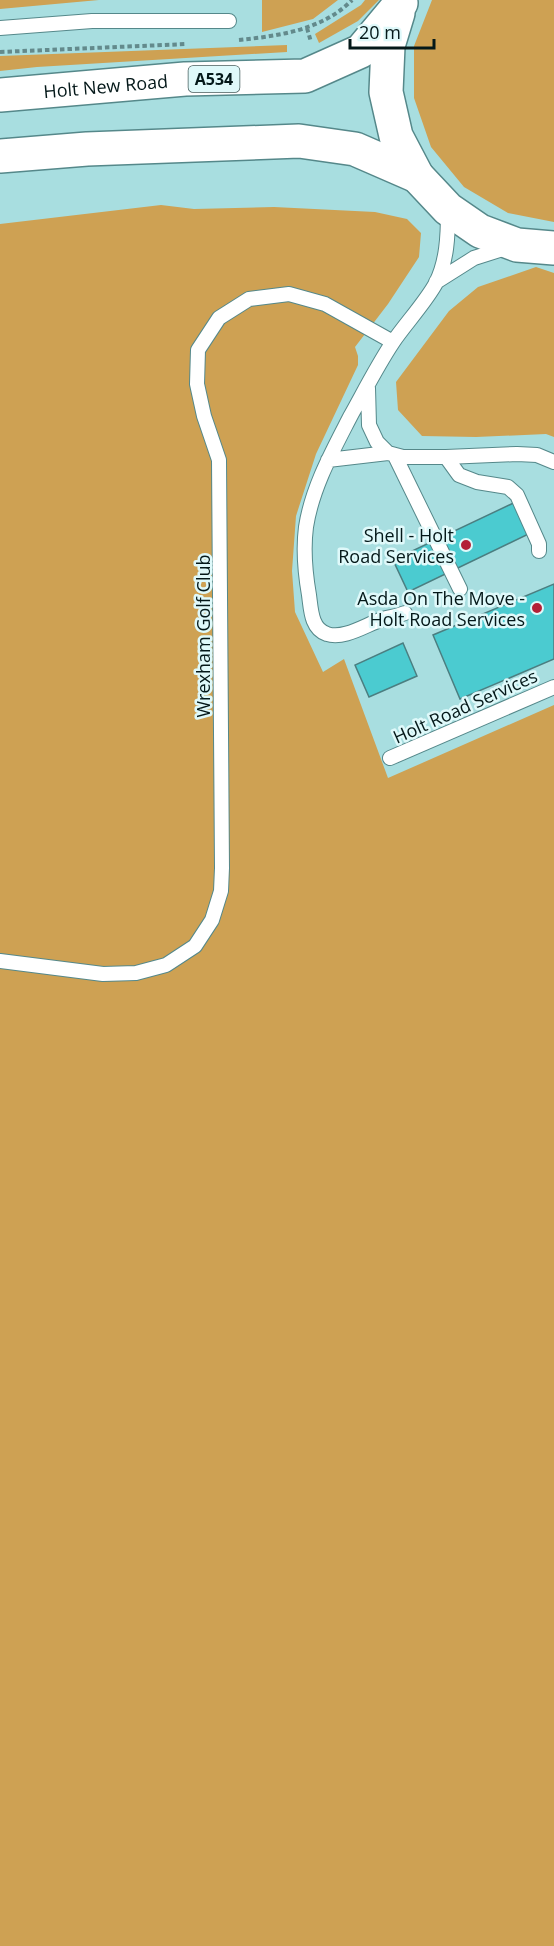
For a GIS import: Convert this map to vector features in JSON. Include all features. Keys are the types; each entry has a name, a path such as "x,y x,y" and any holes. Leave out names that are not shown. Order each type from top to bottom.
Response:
{"highway":[{"name":"Holt New Road","path":"0,96 185,79 305,76 361,51 402,1"},
{"path":"402,1 388,46 386,92 396,136 417,176 448,209 480,231 517,245 554,248"},
{"path":"0,156 87,149 298,141 356,149 417,176"}],"lane":[{"path":"0,28 92,21 229,21"},
{"path":"405,614 334,636 324,634 316,627 312,618 304,548 312,504 328,460 368,382 393,342 436,282 448,246 448,209"},
{"path":"436,282 474,258 517,245"},
{"name":"Wrexham Golf Club","path":"0,961 103,974 136,974 166,965 195,946 212,920 221,891 222,868 219,460 204,416 197,384 198,350 219,318 249,298 289,294 325,304 393,342"},
{"path":"368,382 369,426 377,442 391,454 460,589"},
{"path":"328,460 391,454 446,457 518,454 537,455 554,462"},
{"path":"446,457 459,475 477,482 508,487 517,495 539,544 539,551"},
{"name":"Holt Road Services","path":"390,758 554,687"}],"path":[{"path":"230,41 280,35 307,28 352,0"},
{"path":"0,52 198,44"}],"shaded area":[{"path":"0,0 99,0 0,9"},
{"path":"262,0 338,0 313,19 262,32"},
{"path":"365,0 379,0 358,21 319,43 315,34 361,5"},
{"path":"432,0 554,0 554,222 508,213 464,187 431,147 414,98 414,46"},
{"path":"287,45 287,52 0,71 0,56"},
{"path":"161,205 194,209 274,207 375,212 407,219 421,233 419,257 388,304 355,347 358,365 316,454 296,516 292,571 295,612 323,672 344,659 388,778 554,705 554,1946 0,1946 0,224"},
{"path":"536,267 554,273 554,437 546,434 476,437 422,436 398,410 396,382 449,311 478,287"}],"building":[{"name":"Shell - Holt Road Services","path":"524,498 539,529 408,592 393,560"},
{"path":"554,584 554,659 460,699 433,635"},
{"path":"403,643 417,676 369,697 355,665"}],"place":[{"name":"Shell - Holt Road Services","path":"466,545"},
{"name":"Asda On The Move - Holt Road Services","path":"537,608"}]}
